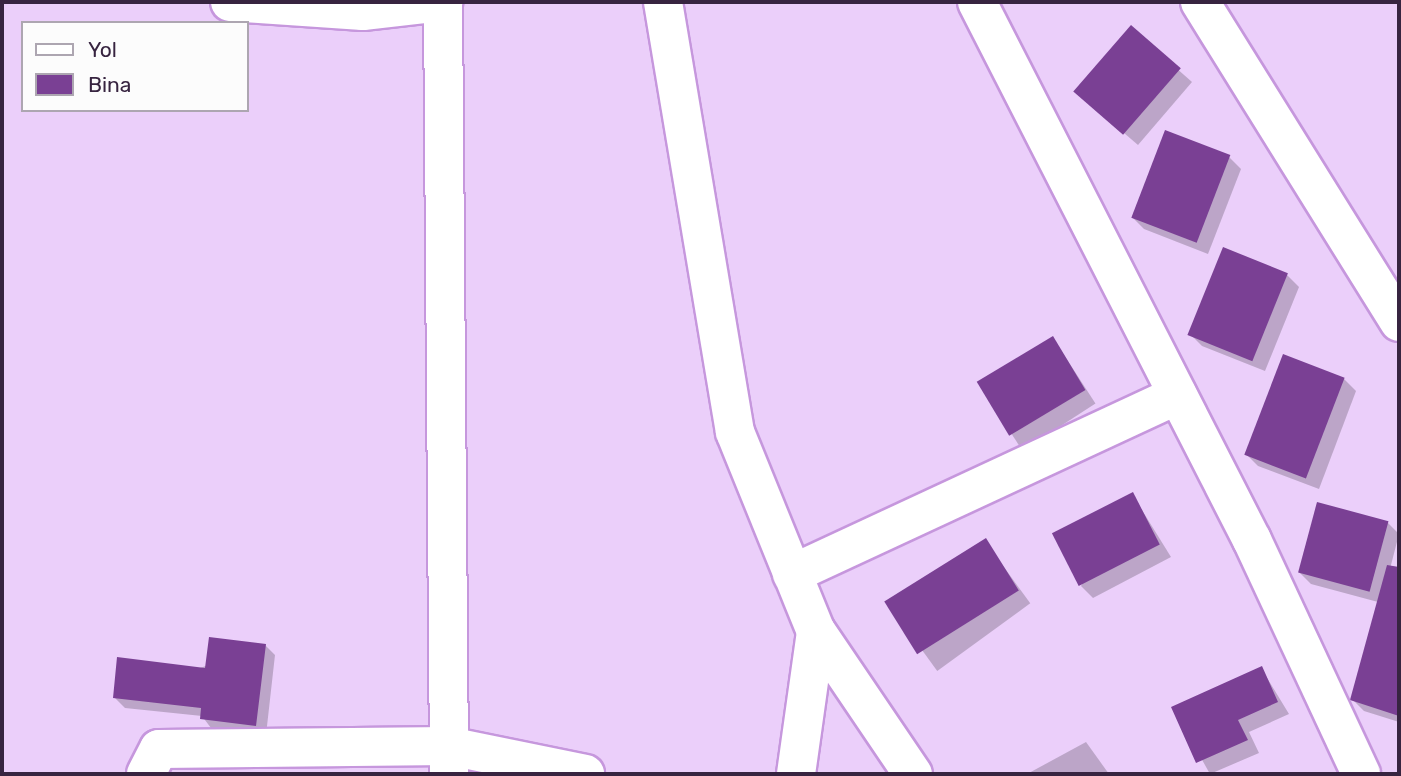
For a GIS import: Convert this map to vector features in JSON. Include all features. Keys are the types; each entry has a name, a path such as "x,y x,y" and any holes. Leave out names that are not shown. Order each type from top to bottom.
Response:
{"street":[{"path":"230,2 363,11 443,2 449,760"},
{"path":"663,2 734,432 816,631 913,774"},
{"path":"976,2 1178,395 1361,774"},
{"path":"1200,2 1399,322"},
{"path":"792,573 1178,395"},
{"path":"796,774 816,631"},
{"path":"146,774 159,749 449,760 585,774"}],"building":[{"path":"1131,25 1181,68 1123,135 1073,91"},
{"path":"1165,130 1230,155 1197,243 1131,218"},
{"path":"1223,247 1288,273 1252,361 1187,335"},
{"path":"1053,336 1085,390 1009,436 977,382"},
{"path":"1283,354 1345,378 1306,478 1244,455"},
{"path":"1133,492 1160,545 1079,586 1052,533"},
{"path":"1317,502 1388,521 1370,592 1298,573"},
{"path":"986,538 1019,591 917,654 884,602"},
{"path":"1387,565 1399,567 1399,716 1350,700"},
{"path":"209,637 266,644 256,726 200,719 201,708 113,698 117,657 205,668"},
{"path":"1262,666 1278,702 1238,720 1248,740 1196,763 1171,707"}]}
